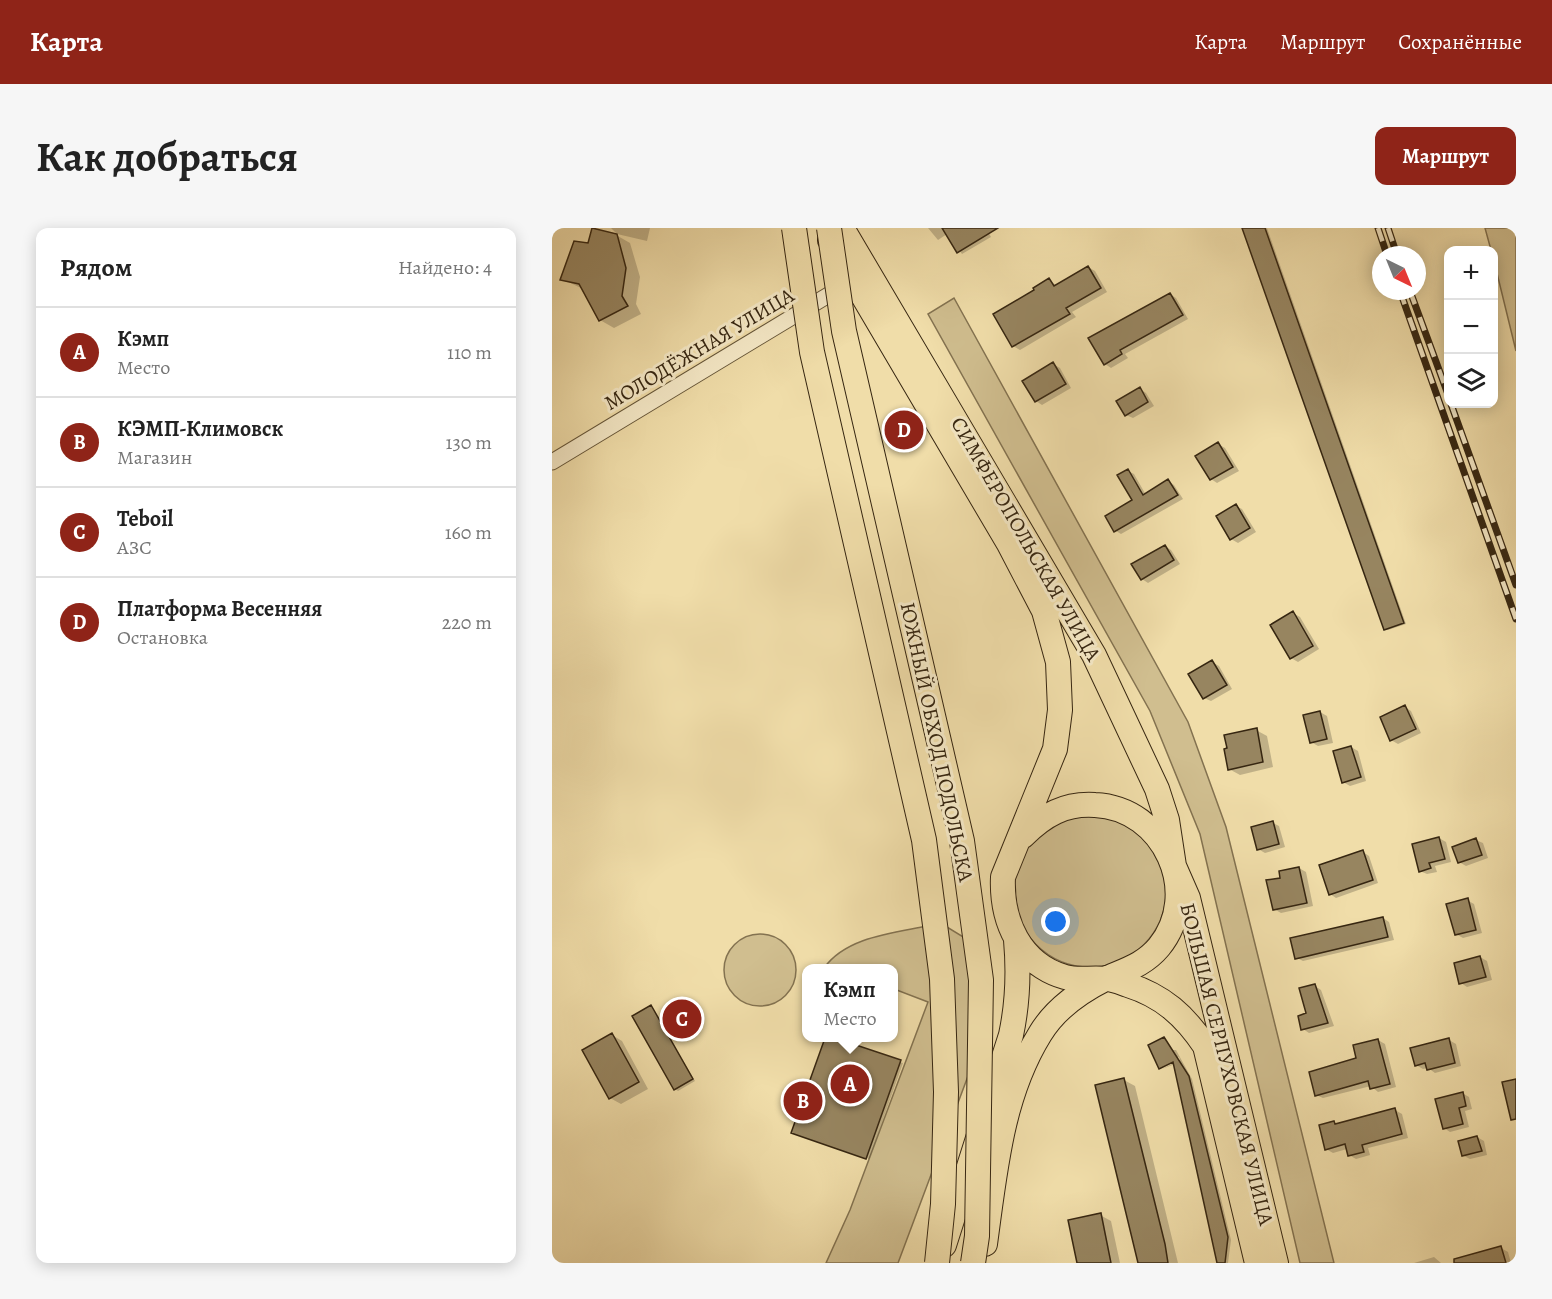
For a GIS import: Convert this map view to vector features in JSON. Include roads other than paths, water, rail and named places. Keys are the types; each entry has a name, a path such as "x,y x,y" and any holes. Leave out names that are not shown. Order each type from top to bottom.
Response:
{"main road":[{"name":"ЮЖНЫЙ ОБХОД ПОДОЛЬСКА","path":"794,228 812,352 924,840 942,979 945,1115 943,1204 937,1263"},
{"name":"СИМФЕРОПОЛЬСКАЯ УЛИЦА","path":"823,228 861,276 1094,655 1157,789 1167,820 1174,866"},
{"name":"ЮЖНЫЙ ОБХОД ПОДОЛЬСКА","path":"830,228 844,332 962,841 981,980 977,1236 973,1263"},
{"name":"СИМФЕРОПОЛЬСКАЯ УЛИЦА","path":"842,228 861,276 1044,611 1058,662 1060,710 1055,749 1021,837"},
{"path":"1082,804 1106,805 1129,813 1149,826 1164,844 1174,866 1178,887 1176,908 1165,937 1144,961 1127,972 1107,978 1086,980 1065,977 1046,969 1029,956 1016,940 1006,921 1002,888 1010,856 1021,837 1038,821 1059,809 1082,804"},
{"name":"БОЛЬШАЯ СЕРПУХОВСКАЯ УЛИЦА","path":"1174,866 1188,898 1276,1263"},
{"path":"937,1263 990,1107 1018,1002 1019,974 1016,940"},
{"path":"982,1263 1000,1137 1019,1075 1039,1034 1057,1011 1107,978"},
{"name":"БОЛЬШАЯ СЕРПУХОВСКАЯ УЛИЦА","path":"1107,978 1131,986 1169,1004 1188,1021 1205,1046 1257,1263"}],"street":[{"name":"МОЛОДЁЖНАЯ УЛИЦА","path":"552,462 861,276"}],"railway":[{"path":"1378,228 1384,246"},
{"path":"1388,228 1394,246"},
{"path":"1403,300 1516,619"},
{"path":"1413,300 1444,383"},
{"path":"1452,408 1516,585"}],"place":[{"name":"Платформа Весенняя","path":"904,430"},
{"name":"Teboil","path":"682,1019"},
{"name":"Кэмп","path":"850,1084"},
{"name":"КЭМП-Климовск","path":"803,1101"}]}
